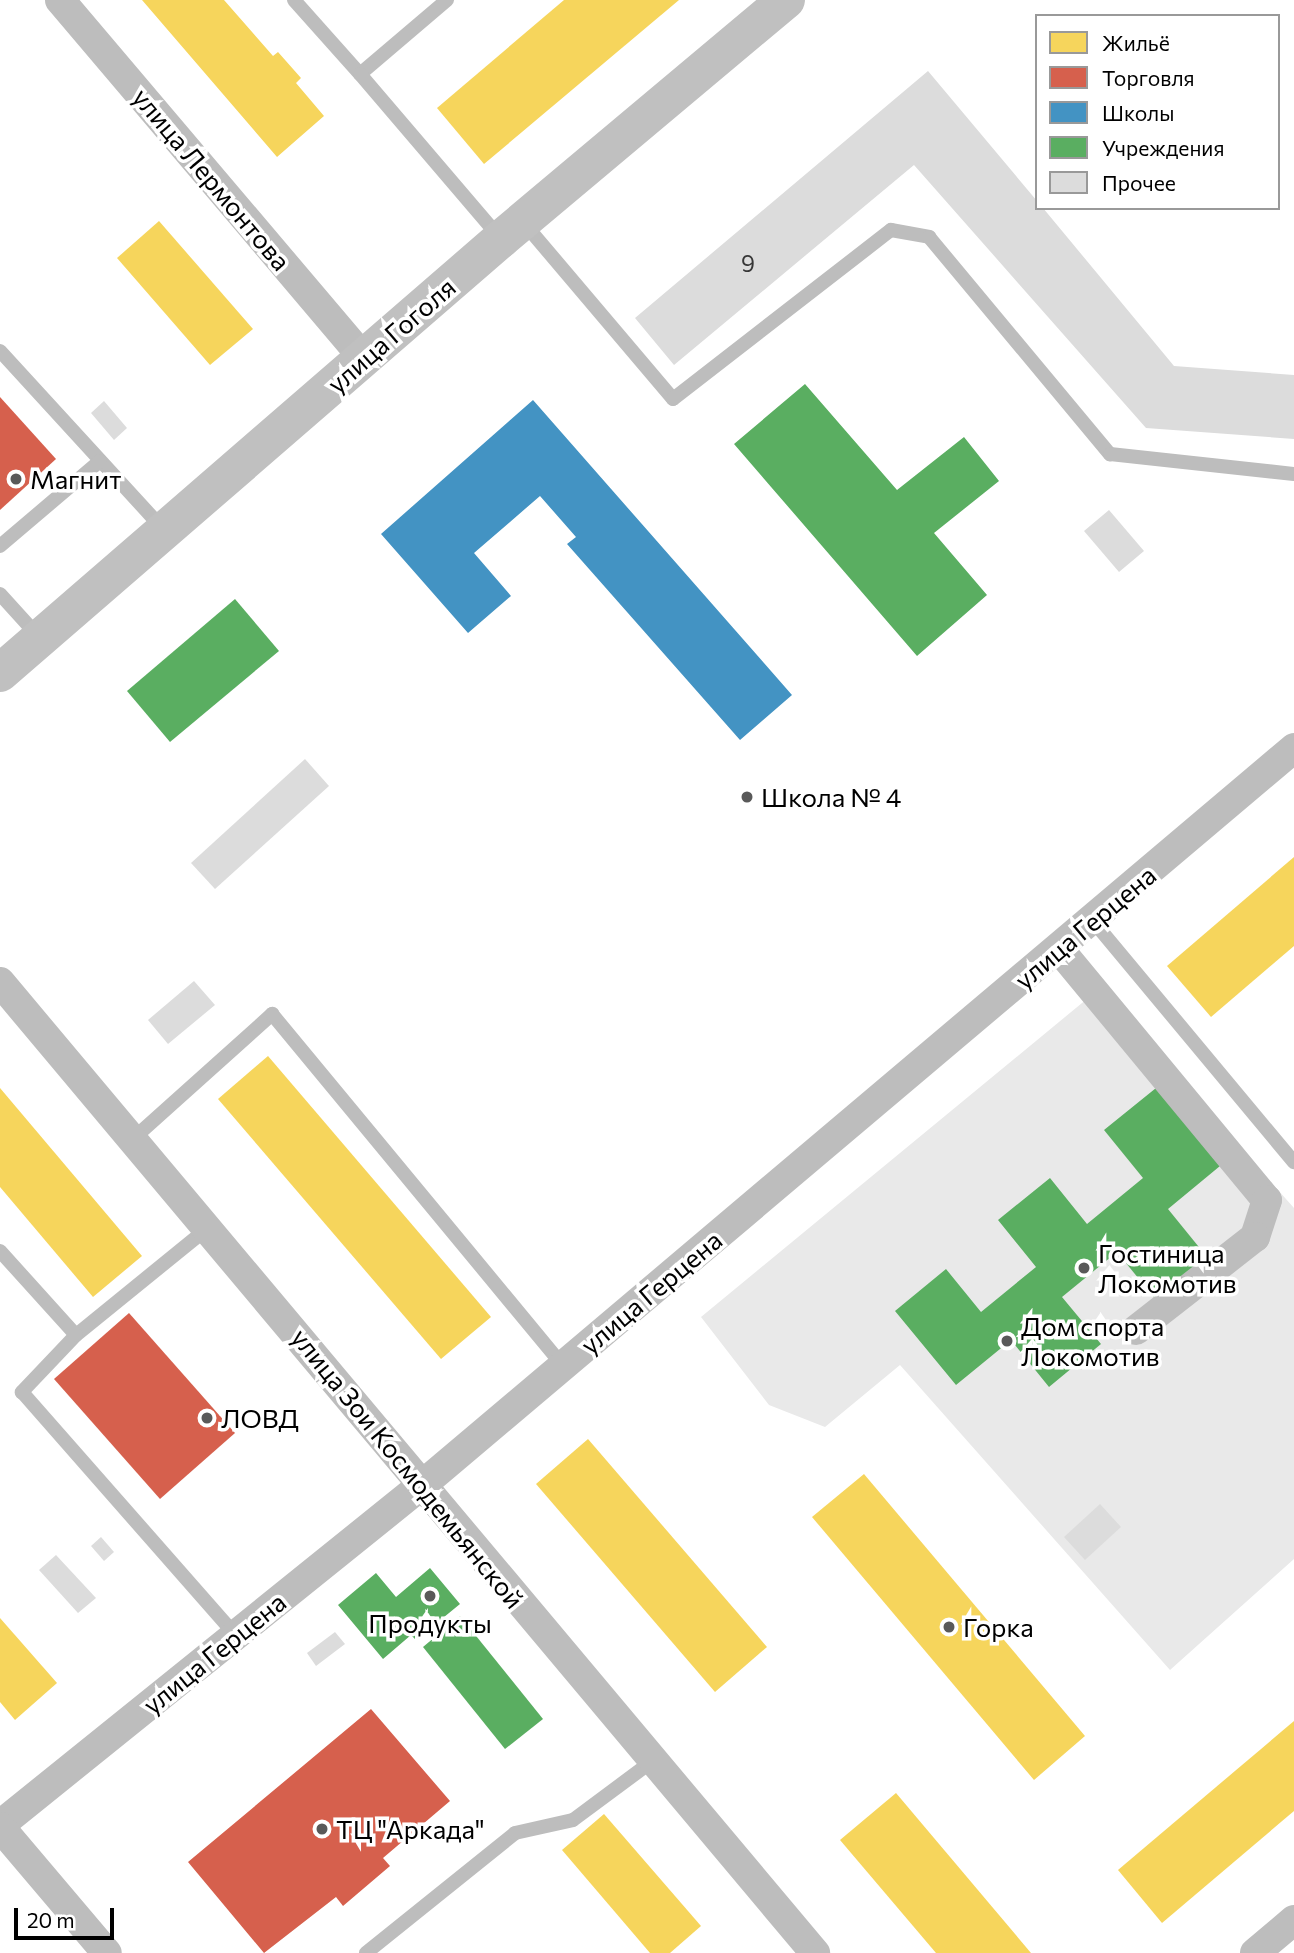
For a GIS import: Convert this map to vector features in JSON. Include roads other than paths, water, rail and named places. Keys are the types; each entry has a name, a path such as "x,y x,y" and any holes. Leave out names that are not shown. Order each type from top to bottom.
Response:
{"main road":[{"name":"улица Гоголя","path":"0,673 511,230 786,0"}],"street":[{"name":"улица Лермонтова","path":"60,0 364,358"},
{"name":"улица Герцена","path":"0,1826 422,1485 1093,921 1294,748"},
{"path":"1059,949 1267,1200 1255,1237 1136,1330"},
{"name":"улица Зои Космодемьянской","path":"0,982 209,1227 651,1762 815,1953"},
{"path":"0,1826 107,1953"},
{"path":"1255,1953 1294,1920"}],"lane":[{"path":"294,0 360,74 673,399 891,230 929,237 1110,454 1294,474"},
{"path":"360,74 447,0"},
{"path":"0,351 165,531"},
{"path":"0,546 100,461"},
{"path":"0,594 40,639"},
{"path":"1093,921 1294,1162"},
{"path":"134,1138 272,1014 563,1366"},
{"path":"209,1227 76,1335 22,1392 236,1636"},
{"path":"0,1251 76,1335"},
{"path":"366,1953 515,1833 573,1820 651,1762"}],"place":[{"name":"Магнит","path":"16,479"},
{"name":"Школа № 4","path":"747,797"},
{"name":"Гостиница Локомотив","path":"1084,1268"},
{"name":"Дом спорта Локомотив","path":"1007,1341"},
{"name":"ЛОВД","path":"207,1418"},
{"name":"Продукты","path":"430,1596"},
{"name":"Горка","path":"949,1627"},
{"name":"ТЦ \"Аркада\"","path":"322,1829"}]}
